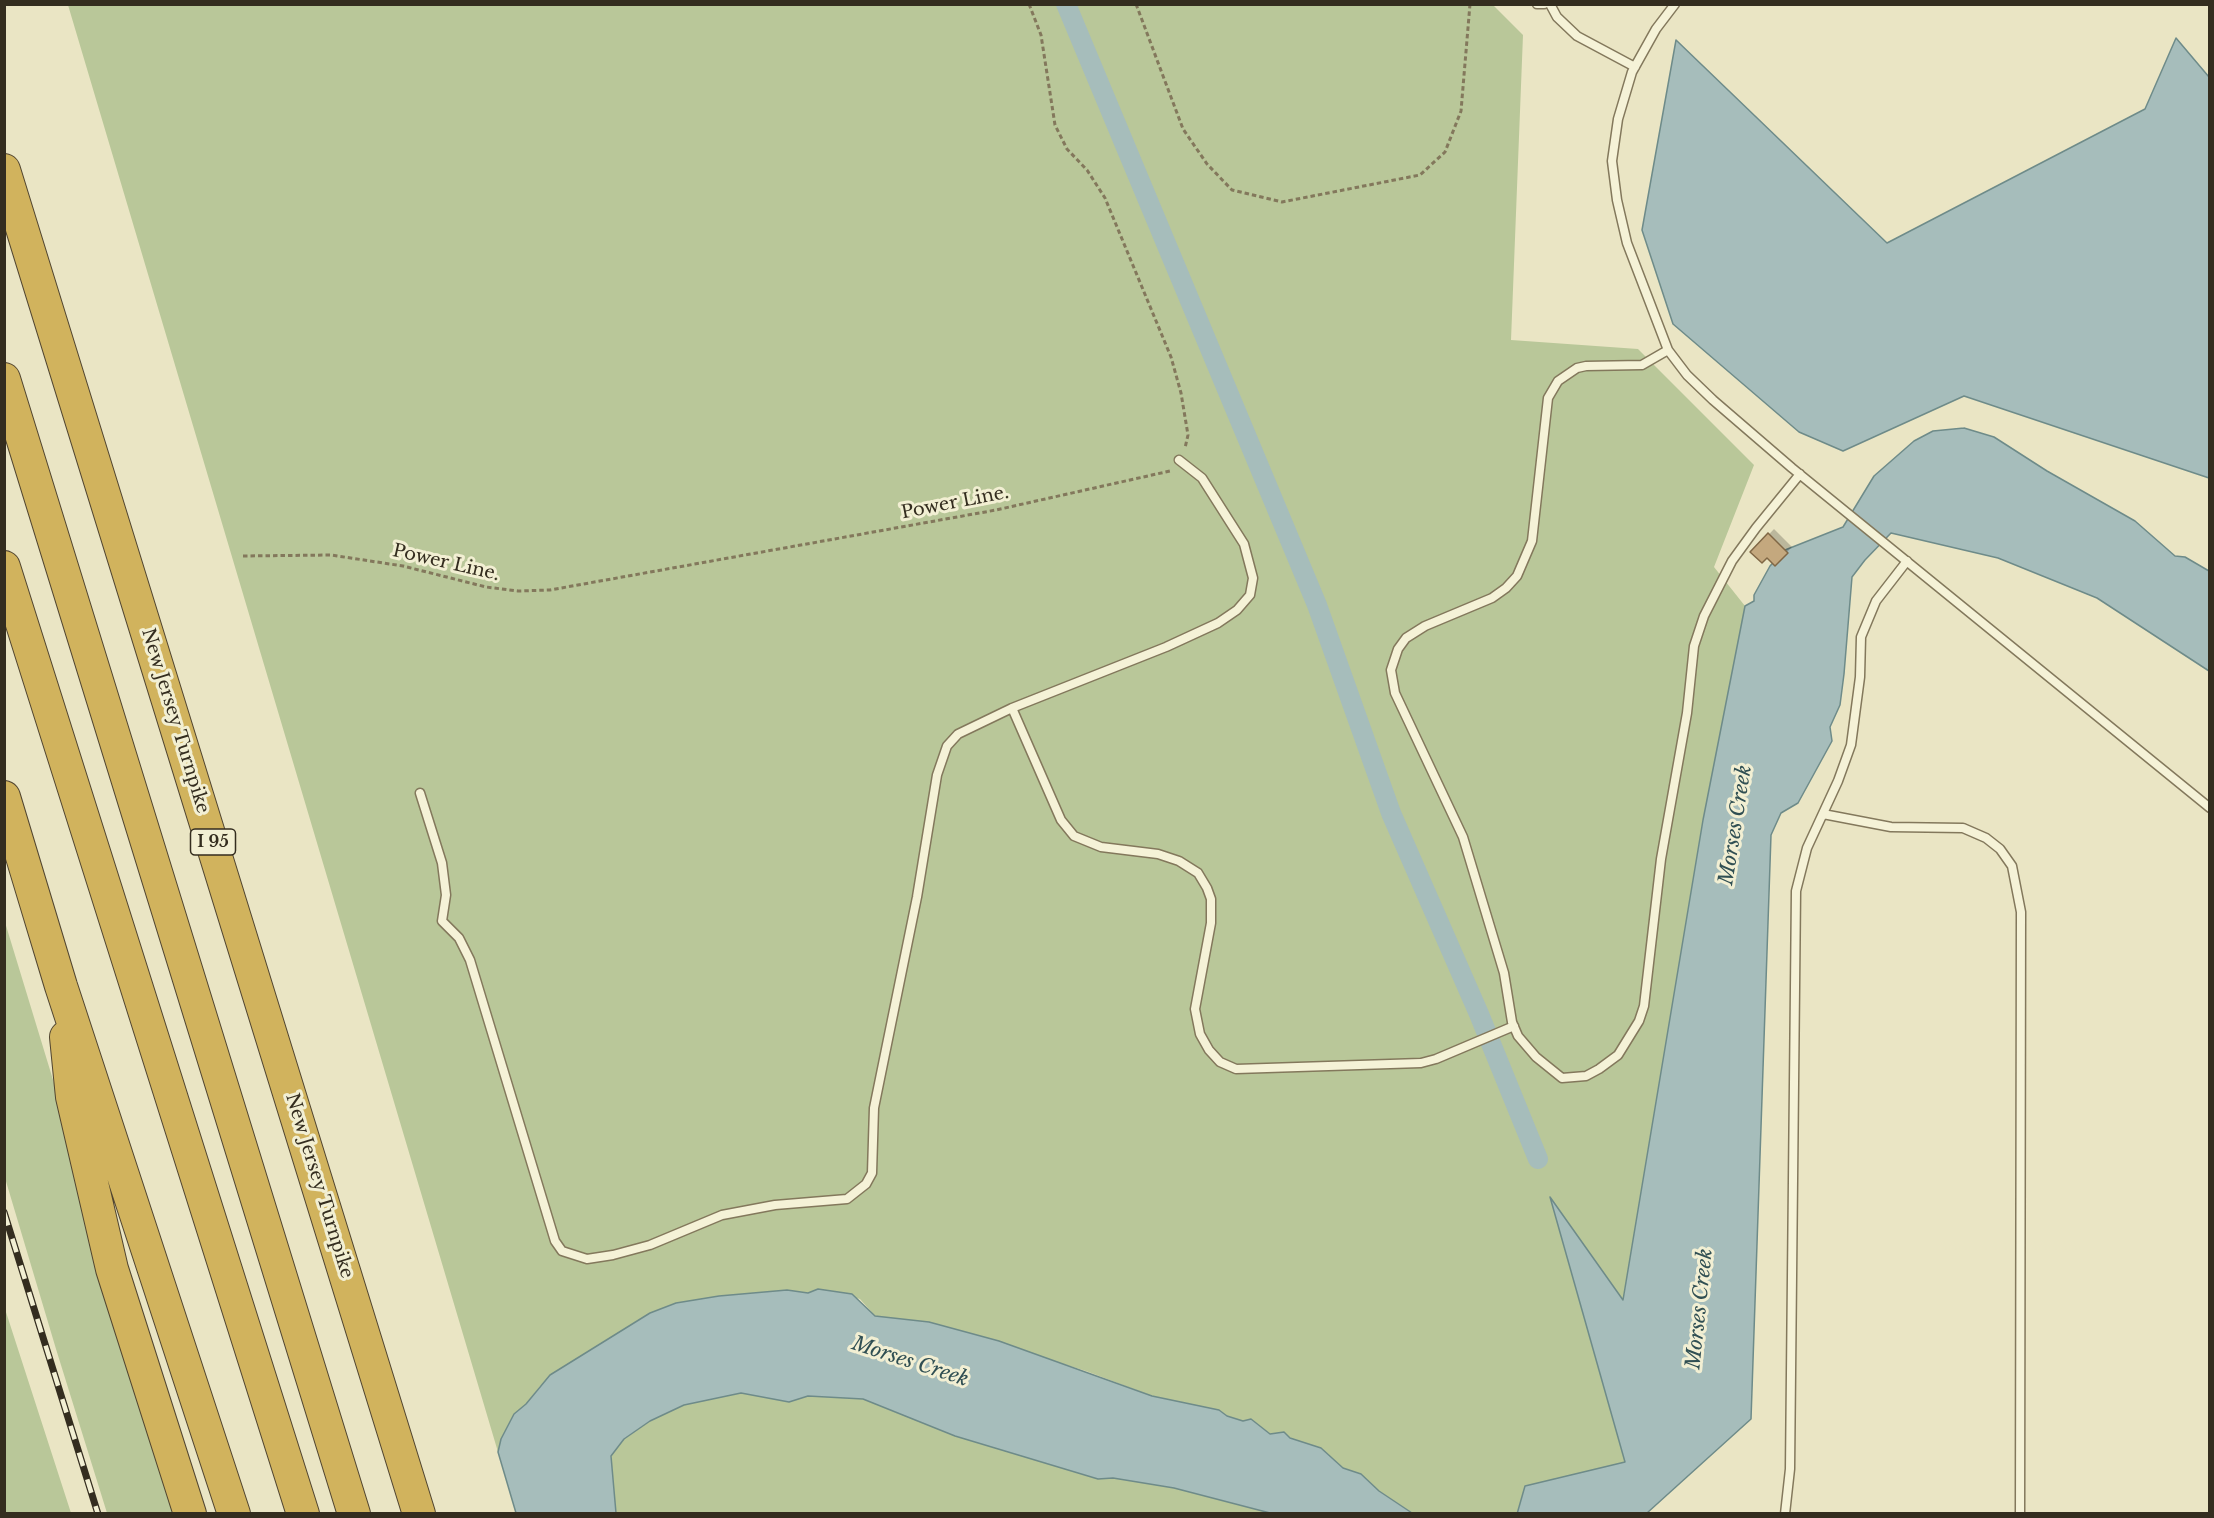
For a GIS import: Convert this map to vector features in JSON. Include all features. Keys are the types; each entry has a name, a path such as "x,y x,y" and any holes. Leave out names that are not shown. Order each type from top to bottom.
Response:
{"highway":[{"name":"New Jersey Turnpike","path":"4,170 419,1514"},
{"path":"4,380 354,1514"},
{"path":"4,567 303,1514"},
{"path":"4,797 61,986 234,1514"},
{"path":"61,986 72,1097 95,1200 131,1332 190,1514"}],"lane":[{"path":"1537,4 1545,4"},
{"path":"1550,4 1557,17 1577,36 1635,67"},
{"path":"1675,4 1656,29 1635,67 1618,119 1612,161 1617,200 1628,243 1655,322 1668,350 1687,375 1713,400 1800,474 2210,808"},
{"path":"1668,350 1642,364 1586,366 1566,374 1558,381 1548,398 1532,541 1517,576 1492,598 1425,626 1406,638 1393,659 1391,670 1395,693 1463,837 1504,974 1514,1026 1518,1035 1548,1069 1562,1078 1574,1079 1599,1069 1618,1055 1639,1021 1644,1006 1661,860 1687,713 1694,646 1704,616 1732,561 1800,474"},
{"path":"420,793 442,863 446,895 442,921 459,938 470,960 555,1241 562,1251 587,1259 604,1256 650,1245 722,1215 775,1205 847,1198 867,1184 872,1173 874,1108 942,758 947,746 958,734 1012,708 1208,628 1237,610 1250,595 1253,578 1244,544 1202,478 1179,460"},
{"path":"1785,1514 1790,1469 1796,891 1807,848 1851,745 1860,677 1861,637 1875,601 1907,561"},
{"path":"1012,708 1061,820 1074,836 1101,847 1158,854 1179,861 1198,873 1207,888 1211,899 1211,923 1195,1009 1200,1034 1209,1050 1220,1062 1236,1069 1421,1063 1436,1059 1514,1026"},
{"path":"1823,814 1891,827 1963,828 1993,844 2012,866 2021,912 2020,1514"}],"path":[{"path":"1029,4 1041,35 1055,125 1067,149 1087,170 1105,198 1171,357 1181,393 1188,435 1179,460"},
{"path":"1136,4 1183,129 1207,164 1233,190 1282,202 1420,175 1445,152 1461,111 1470,4"},
{"name":"Power Line.","path":"243,556 331,555 403,566 486,587 518,591 550,590 996,510 1169,472 1179,460"}],"green space":[{"path":"68,5 1493,5 1523,35 1511,340 1638,349 1754,465 1714,567 1745,606 1703,820 1623,1301 1551,1199 1625,1462 1525,1486 1517,1513 1412,1513 1379,1491 1361,1474 1343,1468 1321,1448 1290,1438 1284,1432 1270,1434 1251,1419 1243,1421 1227,1416 1219,1410 1152,1396 1086,1371 929,1322 875,1316 860,1299 818,1289 808,1293 787,1290 719,1296 651,1313 540,1386 526,1404 514,1414 501,1439 498,1452"},
{"path":"4,919 185,1513 107,1513 56,1349 5,1178"},
{"path":"5,1309 71,1513 5,1513"},
{"path":"741,1393 789,1402 808,1396 863,1399 955,1436 1098,1479 1113,1478 1174,1488 1270,1513 616,1513 611,1455 624,1439 650,1421 684,1405"}],"water":[{"path":"2176,38 2209,77 2209,478 1964,396 1843,451 1799,432 1673,324 1642,230 1676,40 1887,243 2145,109"},
{"name":"Morses Creek","path":"1964,428 1994,437 2047,471 2135,521 2175,556 2185,557 2209,571 2209,671 2097,598 1998,558 1891,533 1865,560 1852,577 1844,674 1840,705 1830,727 1832,741 1798,803 1781,813 1771,835 1751,1419 1647,1513 1517,1514 1525,1486 1625,1462 1550,1197 1623,1300 1703,820 1745,606 1754,601 1754,595 1770,566 1785,550 1843,527 1874,476 1914,441 1933,431"},
{"name":"Morses Creek","path":"818,1289 852,1294 875,1316 929,1322 999,1341 1152,1396 1219,1410 1227,1416 1243,1421 1251,1419 1270,1434 1284,1432 1290,1438 1321,1448 1343,1468 1361,1474 1379,1491 1412,1513 1270,1513 1174,1488 1113,1478 1098,1479 955,1436 863,1399 808,1396 789,1402 741,1393 684,1405 650,1421 624,1439 611,1456 616,1513 516,1513 498,1452 501,1439 514,1414 526,1404 550,1375 650,1313 676,1303 719,1296 787,1290 808,1293"}],"building":[{"path":"1768,533 1788,553 1775,566 1767,558 1762,563 1750,552"}],"waterway":[{"path":"1066,4 1317,605 1391,813 1479,1014 1538,1159"}],"railway":[{"path":"4,1212 98,1514"}]}
